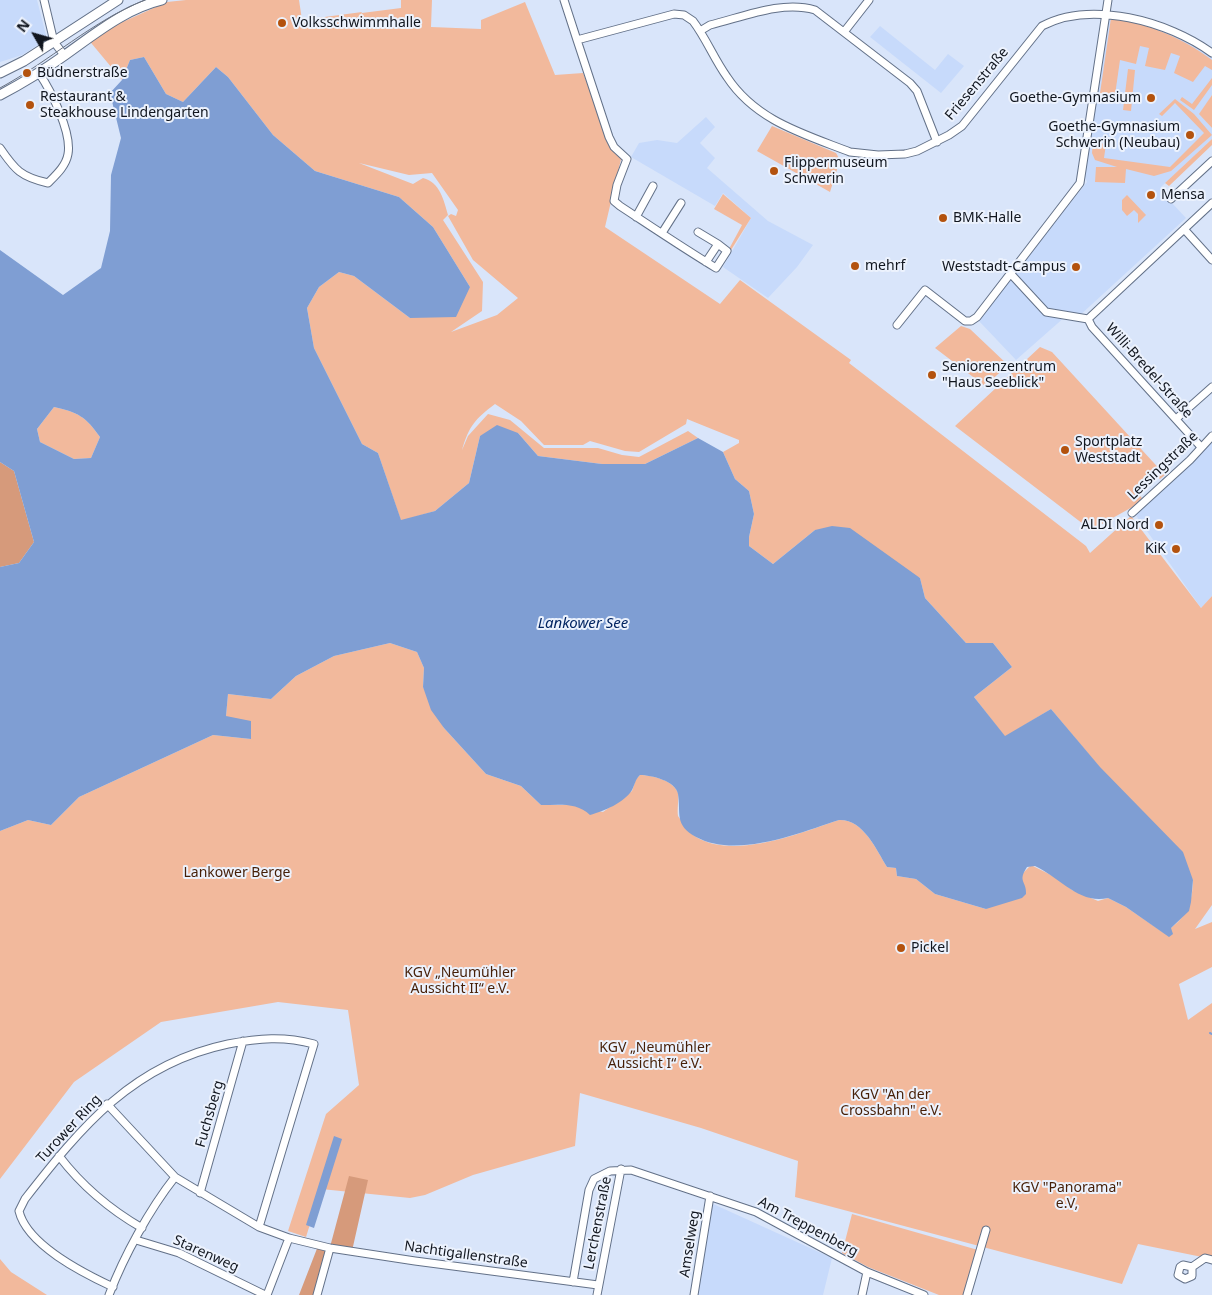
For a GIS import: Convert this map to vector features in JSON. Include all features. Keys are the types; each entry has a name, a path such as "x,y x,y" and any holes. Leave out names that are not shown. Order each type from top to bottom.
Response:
{"street":[{"path":"44,0 54,42 64,55"},
{"path":"0,73 54,42 118,0"},
{"path":"0,95 39,73 112,22 141,7 162,0"},
{"path":"564,0 609,137 614,147 627,159 617,185 614,201 716,268 727,251 698,232"},
{"path":"844,32 869,0"},
{"path":"897,326 925,290 965,321 971,321 1080,183 1085,159 1104,10 1108,0"},
{"path":"700,31 710,25 793,5 815,10 910,82 917,91 937,142"},
{"name":"Friesenstraße","path":"577,40 674,14 684,15 693,21 736,90 750,104 771,120 850,152 862,154 905,154 917,152 962,126 1042,26 1057,16 1086,9 1104,10 1148,20 1179,33 1212,53"},
{"path":"0,148 28,179 48,183 60,171 68,154 68,141 54,96 39,73"},
{"path":"1171,199 1212,161"},
{"path":"636,217 653,186"},
{"path":"662,233 681,203"},
{"name":"Willi-Bredel-Straße","path":"1201,447 1092,327 1088,319 1212,203"},
{"path":"1184,229 1212,260"},
{"path":"706,262 718,244"},
{"path":"1010,273 1046,312 1088,319"},
{"name":"Lessingstraße","path":"1176,419 1212,387"},
{"name":"Lessingstraße","path":"1132,513 1212,436"},
{"name":"Turower Ring","path":"113,1287 82,1273 63,1260 21,1220 19,1211 24,1199 59,1156 107,1104 137,1081 169,1063 204,1050 243,1041 280,1037 314,1044 259,1227"},
{"name":"Fuchsberg","path":"200,1193 243,1041"},
{"name":"Nachtigallenstraße","path":"107,1104 175,1177 259,1227 289,1238 330,1248 598,1285"},
{"path":"59,1156 74,1176 95,1196 117,1214 142,1228"},
{"name":"Am Treppenberg","path":"621,1169 651,1175 768,1218 867,1272 924,1295"},
{"name":"Lerchenstraße","path":"573,1282 588,1190 594,1179 621,1169"},
{"name":"Lerchenstraße","path":"597,1295 621,1169"},
{"path":"110,1295 142,1228 162,1194 175,1177"},
{"name":"Amselweg","path":"694,1295 710,1196"},
{"path":"967,1295 986,1230"},
{"path":"266,1295 289,1238"},
{"name":"Starenweg","path":"136,1240 179,1253 266,1295"},
{"path":"317,1295 330,1248"},
{"path":"1192,1267 1205,1258 1212,1260"},
{"path":"862,1295 867,1272"}],"shaded area":[{"path":"0,0 37,0 47,39 22,55 0,62"},
{"path":"1104,10 1140,17 1212,53 1212,95 1200,114 1212,128 1212,139 1161,187 1169,195 1171,202 1186,218 1078,317 1066,316 1016,360 978,320 1087,182 1083,172"},
{"path":"880,26 935,70 948,54 964,66 941,93 870,37"},
{"path":"706,117 715,127 700,143 715,158 707,168 768,221 813,245 797,267 768,298 723,267 751,218 723,193 715,206 631,157 639,143 657,140 677,143"},
{"path":"1212,436 1212,596 1201,608 1135,514"},
{"path":"0,462 14,471 34,542 19,563 0,567"},
{"path":"349,1176 368,1180 352,1251 330,1248 317,1295 299,1295 318,1246 330,1247"},
{"path":"711,1203 832,1258 823,1295 697,1295"}],"green space":[{"path":"186,0 299,0 302,20 362,12 359,17 362,13 401,8 401,0 432,0 431,27 481,29 481,20 525,2 555,75 583,73 609,137 622,155 605,227 720,304 740,280 851,360 849,363 1086,546 1090,553 1131,516 1201,608 1212,596 1212,905 1195,929 1212,922 1212,967 1179,984 1188,1020 1212,1003 1212,1259 1138,1244 1122,1284 795,1197 798,1161 701,1128 580,1093 575,1146 473,1175 425,1195 410,1198 321,1189 306,1237 288,1231 326,1114 359,1085 348,1010 278,1002 161,1022 74,1082 0,1179 0,831 28,820 51,825 79,797 213,735 251,739 226,716 228,694 271,699 296,676 334,656 390,643 417,652 424,668 423,687 444,728 486,774 521,786 541,805 571,805 603,812 632,791 636,779 640,775 650,776 661,779 676,788 678,793 678,816 686,828 696,837 712,843 729,846 748,845 787,837 839,820 848,821 855,824 868,836 887,867 896,868 897,876 916,879 935,894 986,909 1021,880 1022,874 1031,865 1057,878 1072,890 1098,901 1108,898 1126,907 1164,933 1183,917 1191,898 1193,880 1051,709 1005,737 974,697 1012,667 993,643 966,643 925,598 920,578 815,530 773,564 749,546 754,514 749,491 735,479 723,452 739,443 739,440 687,419 686,424 639,452 625,451 590,441 583,445 544,445 521,421 495,404 482,414 474,424 467,435 462,450 468,436 488,414 510,420 544,448 598,448 622,455 639,457 688,431 698,438 645,464 602,464 538,456 518,433 480,436 469,483 435,511 401,521 378,453 362,444 314,348 307,308 319,287 339,272 354,276 410,318 470,287 433,227 399,197 315,171 273,135 228,77 216,67 183,102 166,94 144,57 130,60 122,80 87,38 167,2","holes":["359,163 409,175 432,173 458,210 456,216 451,214 448,216 473,260 518,298 497,315 451,332 482,311 483,282 443,220 448,215 440,193 429,180 423,178 413,184"]},
{"path":"1111,18 1151,28 1176,38 1212,60 1212,70 1205,66 1193,82 1174,73 1180,56 1171,53 1165,70 1145,66 1149,48 1140,46 1136,64 1120,60 1114,102 1099,100"},
{"path":"1128,69 1135,70 1131,111 1123,110"},
{"path":"1212,78 1212,85 1194,110 1180,100 1182,97 1192,104"},
{"path":"1212,95 1212,128 1199,114"},
{"path":"1175,99 1194,114 1212,135 1171,171 1154,176 1126,169 1125,183 1095,182 1096,167 1117,167 1095,160 1092,153 1093,142 1106,144 1104,158 1170,167 1204,133 1175,103 1162,116 1159,114"},
{"path":"772,126 836,153 840,160 830,192 757,151"},
{"path":"1212,139 1212,145 1169,186 1165,183"},
{"path":"723,194 751,218 731,250 729,249 742,225 714,209"},
{"path":"1127,195 1146,215 1138,223 1138,214 1134,210 1127,216 1122,210 1122,200"},
{"path":"961,326 970,329 1008,365 985,386 935,348"},
{"name":"Sportplatz Weststadt","path":"1040,347 1052,352 1165,475 1160,479 1156,476 1138,494 1142,498 1136,505 1091,530 955,426"},
{"path":"54,407 81,416 100,437 91,458 74,459 40,442 37,429"},
{"path":"852,1214 978,1250 963,1295 939,1295 868,1267 842,1253"},
{"path":"0,1259 11,1272 47,1295 0,1295"}],"water":[{"name":"Lankower See","path":"144,57 166,94 183,102 216,67 228,77 273,135 315,171 399,197 433,227 470,287 456,317 410,318 354,276 339,272 319,287 307,308 314,348 362,444 378,453 401,520 435,511 469,483 480,436 497,425 518,433 538,456 602,464 645,464 698,438 723,452 735,479 749,491 754,514 749,546 773,564 815,530 832,526 850,528 920,578 925,598 966,643 993,643 1012,667 974,697 1005,736 1051,709 1100,767 1183,852 1193,880 1191,902 1189,911 1171,928 1173,934 1169,937 1126,907 1108,898 1088,898 1079,894 1035,866 1027,867 1024,872 1023,879 1026,894 1022,898 986,909 935,894 916,879 897,876 896,868 887,867 868,836 855,824 848,821 839,820 768,842 749,845 712,843 696,837 684,828 681,823 676,789 668,782 650,776 640,775 632,790 619,803 590,815 574,806 541,805 521,786 486,774 444,728 431,710 423,687 424,668 417,652 390,643 334,656 296,676 271,699 228,694 226,716 251,721 251,739 213,735 79,797 51,825 28,820 0,831 0,567 19,563 34,542 14,471 0,462 0,250 63,295 101,268 110,231 111,175 121,138 110,93 122,80 130,60","holes":["54,407 81,416 100,437 91,458 74,459 40,442 37,429"]},
{"path":"334,1136 342,1139 314,1228 306,1225"}],"tram line":[{"path":"0,88 107,19 145,0"}],"place":[{"name":"Volksschwimmhalle","path":"282,23"},
{"name":"Büdnerstraße","path":"27,73"},
{"name":"Goethe-Gymnasium","path":"1151,98"},
{"name":"Restaurant & Steakhouse Lindengarten","path":"30,105"},
{"name":"Goethe-Gymnasium Schwerin (Neubau)","path":"1190,135"},
{"name":"Flippermuseum Schwerin","path":"774,171"},
{"name":"Mensa","path":"1151,195"},
{"name":"BMK-Halle","path":"943,218"},
{"name":"mehrf","path":"855,266"},
{"name":"Weststadt-Campus","path":"1076,267"},
{"name":"Seniorenzentrum \"Haus Seeblick\"","path":"932,375"},
{"name":"Sportplatz Weststadt","path":"1065,450"},
{"name":"ALDI Nord","path":"1159,525"},
{"name":"KiK","path":"1176,549"},
{"name":"Pickel","path":"901,948"}],"park label":[{"name":"Lankower Berge","path":"237,873"},
{"name":"KGV „Neumühler Aussicht II“ e.V.","path":"460,982"},
{"name":"KGV „Neumühler Aussicht I“ e.V.","path":"655,1056"},
{"name":"KGV \"An der Crossbahn\" e.V.","path":"891,1104"},
{"name":"KGV \"Panorama\" e.V,","path":"1067,1196"}]}
